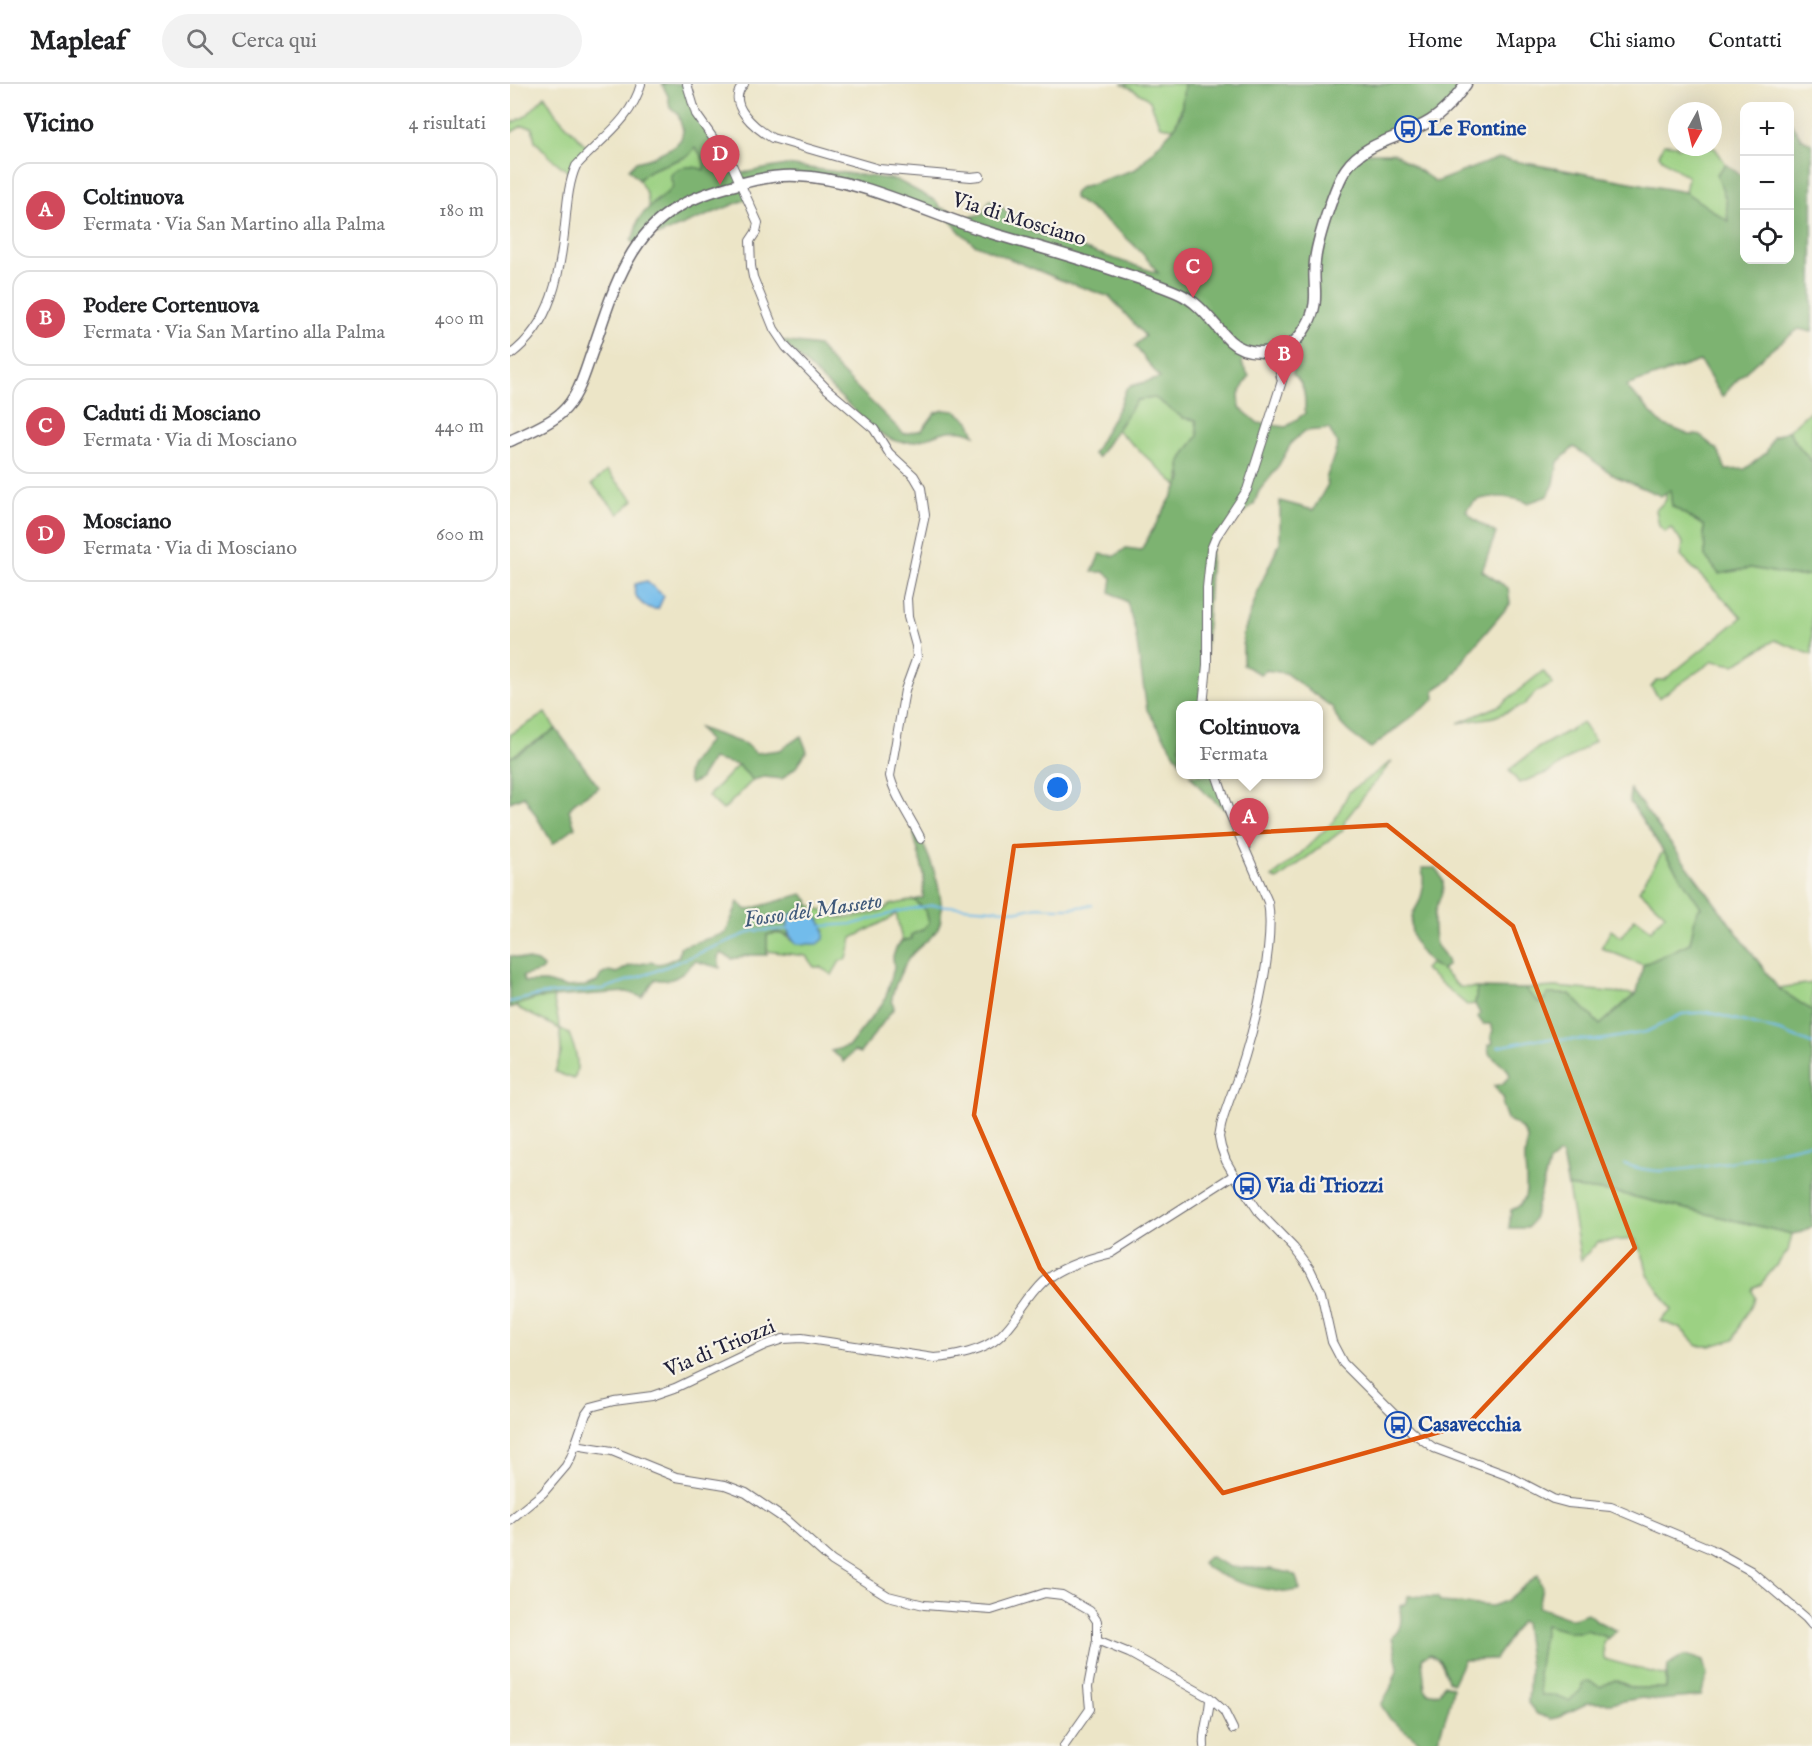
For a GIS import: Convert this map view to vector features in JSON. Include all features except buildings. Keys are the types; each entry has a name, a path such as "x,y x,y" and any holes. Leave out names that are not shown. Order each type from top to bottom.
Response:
{"main road":[{"path":"1262,352 1276,351 1292,344 1302,334 1315,310 1314,263 1335,194 1349,165 1361,153 1419,127 1442,113 1466,84"},
{"name":"Via di Mosciano","path":"510,441 553,419 566,407 578,389 620,275 641,239 652,227 677,207 706,195 741,183 796,176 834,181 868,190 992,233 1158,284 1187,297 1202,308 1232,343 1245,350 1262,352"}],"street":[{"path":"510,355 530,336 542,319 556,285 562,259 572,175 576,166 626,117 641,84"},
{"path":"687,84 696,114 732,165 758,223 756,232 750,241 753,277 774,329 786,347 827,389 874,429 889,453 914,476 921,488 925,515 907,598 908,617 917,657 905,690 890,776 921,839"},
{"name":"Via di Mosciano","path":"744,84 738,98 742,113 757,129 772,138 879,169 981,176"},
{"path":"1203,701 1207,665 1207,588 1211,549 1216,537 1247,490 1292,344"},
{"path":"1262,352 1273,358 1279,366 1281,382"},
{"path":"1218,779 1230,814 1268,902 1270,915 1270,930 1261,987 1245,1056 1224,1115 1219,1137 1226,1161 1258,1212 1294,1248 1310,1269 1321,1293 1332,1342 1343,1363 1426,1443 1434,1448 1509,1476 1553,1499 1568,1503 1611,1507 1711,1549 1751,1571 1812,1625"},
{"name":"Via di Triozzi","path":"510,1520 550,1484 566,1466 586,1414 591,1407 614,1401 652,1396 675,1388 765,1345 783,1339 802,1338 934,1359 951,1358 964,1354 998,1338 1046,1280 1095,1256 1112,1253 1234,1174"},
{"path":"575,1445 612,1451 676,1477 725,1485 746,1493 786,1520 832,1561 888,1596 924,1605 991,1610 1045,1593 1052,1593 1062,1595 1090,1611 1097,1621 1097,1640 1088,1687 1090,1709 1064,1746"},
{"path":"1097,1640 1129,1653 1210,1698 1224,1711 1233,1730"},
{"path":"1204,1746 1203,1738 1208,1723 1210,1698"}],"highlighted area":[{"path":"1387,825 1513,926 1635,1248 1468,1424 1223,1493 1040,1268 974,1115 1014,846"}],"green space":[{"path":"662,84 687,84 696,114 737,174 786,165 897,180 936,201 941,208 969,217 982,214 990,200 1000,205 1024,229 1158,273 1130,242 1108,222 1074,198 1074,194 1079,188 1136,169 1174,128 1181,114 1184,84 1466,84 1442,113 1362,153 1394,153 1436,182 1498,158 1685,192 1728,221 1726,200 1717,174 1726,164 1740,175 1740,264 1794,264 1794,127 1801,138 1812,144 1812,332 1799,329 1778,344 1758,360 1722,397 1700,361 1626,386 1662,424 1690,435 1699,435 1718,450 1726,470 1745,469 1766,453 1773,437 1789,430 1793,439 1812,462 1812,575 1794,576 1751,568 1719,574 1705,556 1704,526 1672,506 1670,490 1661,496 1615,476 1574,447 1558,462 1554,484 1548,496 1528,503 1495,497 1481,499 1470,505 1466,511 1475,520 1496,533 1482,571 1508,588 1510,604 1470,651 1451,679 1434,690 1435,699 1371,748 1343,726 1333,708 1285,673 1265,670 1260,674 1243,665 1243,635 1259,588 1280,542 1280,501 1313,510 1328,484 1326,479 1338,444 1329,429 1305,431 1292,442 1276,470 1259,491 1254,504 1216,537 1211,549 1203,701 1176,701 1176,756 1147,710 1135,630 1127,602 1110,592 1112,578 1104,572 1092,572 1100,554 1115,556 1126,548 1141,550 1182,479 1180,463 1198,436 1196,420 1183,418 1155,398 1137,400 1098,457 1093,454 1120,405 1126,389 1160,378 1135,346 1145,336 1110,297 1061,280 974,244 948,218 868,190 796,175 741,183 747,199 659,235 649,231 637,246 631,241 638,221 646,210 673,186 670,176 686,167 704,170 702,158 695,148 688,156 647,172 639,180 629,169 636,162 675,146 681,139 683,131 678,114 670,108 668,96","holes":["1291,339 1296,344 1293,374 1303,387 1305,413 1286,427 1258,423 1240,408 1239,394 1249,376 1242,364 1245,350 1262,348"]},
{"path":"1123,84 1184,84 1182,107 1174,128 1160,126 1150,101"},
{"path":"545,96 556,114 588,148 572,164 572,175 535,141 532,127 522,126 510,133 510,124 526,116"},
{"path":"1664,144 1668,144 1668,156 1720,156 1726,164 1717,174 1726,200 1729,222 1685,192 1688,177 1659,155"},
{"path":"695,147 702,158 704,170 698,168 673,187 670,192 657,199 649,208 647,195 639,180 647,172 688,156"},
{"path":"782,341 818,346 836,367 904,434 922,430 935,413 944,410 955,411 969,421 975,435 964,431 954,431 910,442 889,439 874,429"},
{"path":"1155,398 1183,418 1196,420 1198,437 1182,458 1178,486 1117,430 1137,400"},
{"path":"1812,409 1812,462 1793,439 1789,430"},
{"path":"607,471 634,500 619,514 592,484"},
{"path":"1670,489 1672,506 1704,526 1705,556 1719,573 1751,568 1794,576 1812,575 1812,655 1775,640 1734,665 1713,661 1659,698 1651,687 1657,680 1664,680 1742,617 1681,556 1683,543 1671,528 1665,532 1659,526 1656,510 1666,500 1666,493"},
{"path":"1543,671 1553,684 1536,692 1524,705 1494,717 1458,723 1499,706"},
{"path":"545,713 556,729 510,758 510,735"},
{"path":"1582,723 1595,741 1549,772 1519,783 1509,770 1538,748"},
{"path":"699,728 745,744 756,753 780,750 801,736 807,751 797,766 782,779 764,777 753,780 738,765 712,759 699,780 690,784 687,776 689,766 709,741"},
{"path":"556,729 599,787 575,802 569,810 575,827 553,844 524,796 510,802 510,758"},
{"path":"1392,761 1345,820 1343,830 1277,880 1272,877 1334,821 1349,792"},
{"path":"738,765 753,780 723,810 708,796"},
{"path":"1193,779 1217,779 1230,814 1203,791"},
{"path":"1630,789 1778,988 1812,1011 1812,1226 1803,1232 1792,1234 1618,1193 1568,1187 1562,1156 1559,1154 1549,1163 1534,1217 1528,1228 1509,1228 1511,1210 1523,1202 1525,1195 1527,1138 1521,1129 1507,1119 1502,1105 1504,1099 1494,1086 1502,1084 1510,1076 1508,1070 1489,1054 1488,1045 1493,1043 1491,1036 1493,1030 1490,1024 1483,1024 1478,1017 1480,1014 1475,1004 1477,988 1525,989 1540,1004 1548,994 1570,994 1600,1025 1637,993 1643,965 1690,943 1697,910 1701,907 1630,802"},
{"path":"915,826 938,883 941,906 940,925 905,965 893,995 894,1008 860,1053 854,1051 843,1062 831,1051 849,1046 885,1000 894,968 893,957 896,948 902,941 912,939 911,935 922,930 929,923 926,911 914,900 923,898 924,875 914,835"},
{"path":"1663,851 1702,907 1697,910 1690,943 1643,965 1601,948 1611,930 1621,937 1635,918 1651,930 1665,914 1639,890"},
{"path":"1422,868 1435,868 1440,874 1443,885 1434,922 1437,946 1448,964 1442,970 1423,955 1412,934 1412,917 1423,888"},
{"path":"802,894 809,901 807,910 791,914 787,921 789,936 778,932 767,935 767,955 750,955 732,959 721,953 718,957 720,968 695,961 682,974 673,979 655,979 642,997 627,992 537,998 510,1008 510,956 537,962 543,967 542,971 523,976 524,982 545,982 565,987 585,986 597,982 601,975 609,971 617,973 629,966 665,962 679,956 680,947 726,933 738,902 747,910"},
{"path":"914,900 926,911 929,923 922,930 911,935 912,939 902,941 896,913 891,918 852,938 847,959 840,961 832,975 820,967 814,967 806,956 767,951 767,935 784,935 804,945 825,931 819,919 807,910 808,904 838,918 882,911 890,905"},
{"path":"1430,964 1442,970 1459,987 1477,988 1475,1004 1467,1005 1424,969"},
{"path":"1812,983 1812,1011 1779,988"},
{"path":"1555,987 1635,994 1600,1025 1570,994 1540,1004 1525,989"},
{"path":"553,997 560,1028 569,1034 575,1051 577,1068 574,1079 555,1072 561,1053 560,1029 514,1006 537,998"},
{"path":"1568,1187 1618,1193 1792,1234 1788,1251 1760,1285 1752,1290 1755,1298 1735,1339 1711,1346 1698,1346 1680,1328 1660,1321 1672,1310 1648,1275 1635,1239 1598,1242 1581,1260"},
{"path":"1211,1557 1230,1567 1270,1569 1291,1573 1296,1577 1300,1590 1273,1591 1228,1578 1202,1563 1206,1558"},
{"path":"1538,1575 1542,1587 1538,1607 1571,1619 1587,1613 1617,1631 1608,1638 1587,1630 1571,1632 1545,1625 1538,1674 1541,1695 1551,1695 1569,1701 1581,1690 1583,1682 1589,1681 1600,1687 1615,1680 1633,1688 1666,1688 1668,1665 1685,1656 1703,1661 1707,1675 1701,1696 1588,1703 1551,1719 1537,1714 1528,1703 1530,1667 1524,1623 1521,1621 1495,1659 1464,1660 1453,1683 1448,1681 1438,1659 1430,1654 1422,1658 1425,1689 1428,1693 1439,1693 1444,1684 1453,1687 1436,1746 1425,1746 1390,1719 1381,1705 1398,1668 1392,1637 1400,1627 1400,1606 1405,1604 1408,1596 1437,1597 1441,1602 1492,1606 1506,1601"},
{"path":"1545,1624 1570,1632 1587,1630 1608,1638 1603,1642 1604,1659 1666,1676 1666,1688 1633,1688 1615,1680 1600,1687 1583,1682 1581,1690 1569,1701 1551,1695 1541,1696 1538,1674"}],"water":[{"path":"646,581 664,596 658,609 644,605 635,594 635,584"},
{"path":"807,910 820,922 824,929 824,939 818,944 796,944 788,929 789,918 791,914"}],"waterway":[{"name":"Fosso del Masseto","path":"822,926 854,924 900,911 933,905 1021,911 1039,907 1070,908 1092,905"},
{"name":"Fosso del Masseto","path":"510,1002 544,994 603,989 653,972 753,931 790,929"},
{"path":"1498,1047 1537,1039 1600,1040 1646,1032 1682,1014 1708,1012 1782,1032 1812,1044"},
{"path":"1624,1164 1651,1170 1680,1170 1812,1143"}],"place":[{"name":"Le Fontine","path":"1408,129"},
{"name":"Mosciano","path":"720,185"},
{"name":"Caduti di Mosciano","path":"1193,298"},
{"name":"Podere Cortenuova","path":"1284,385"},
{"name":"Coltinuova","path":"1249,848"},
{"name":"Via di Triozzi","path":"1247,1186"},
{"name":"Casavecchia","path":"1398,1425"}]}
